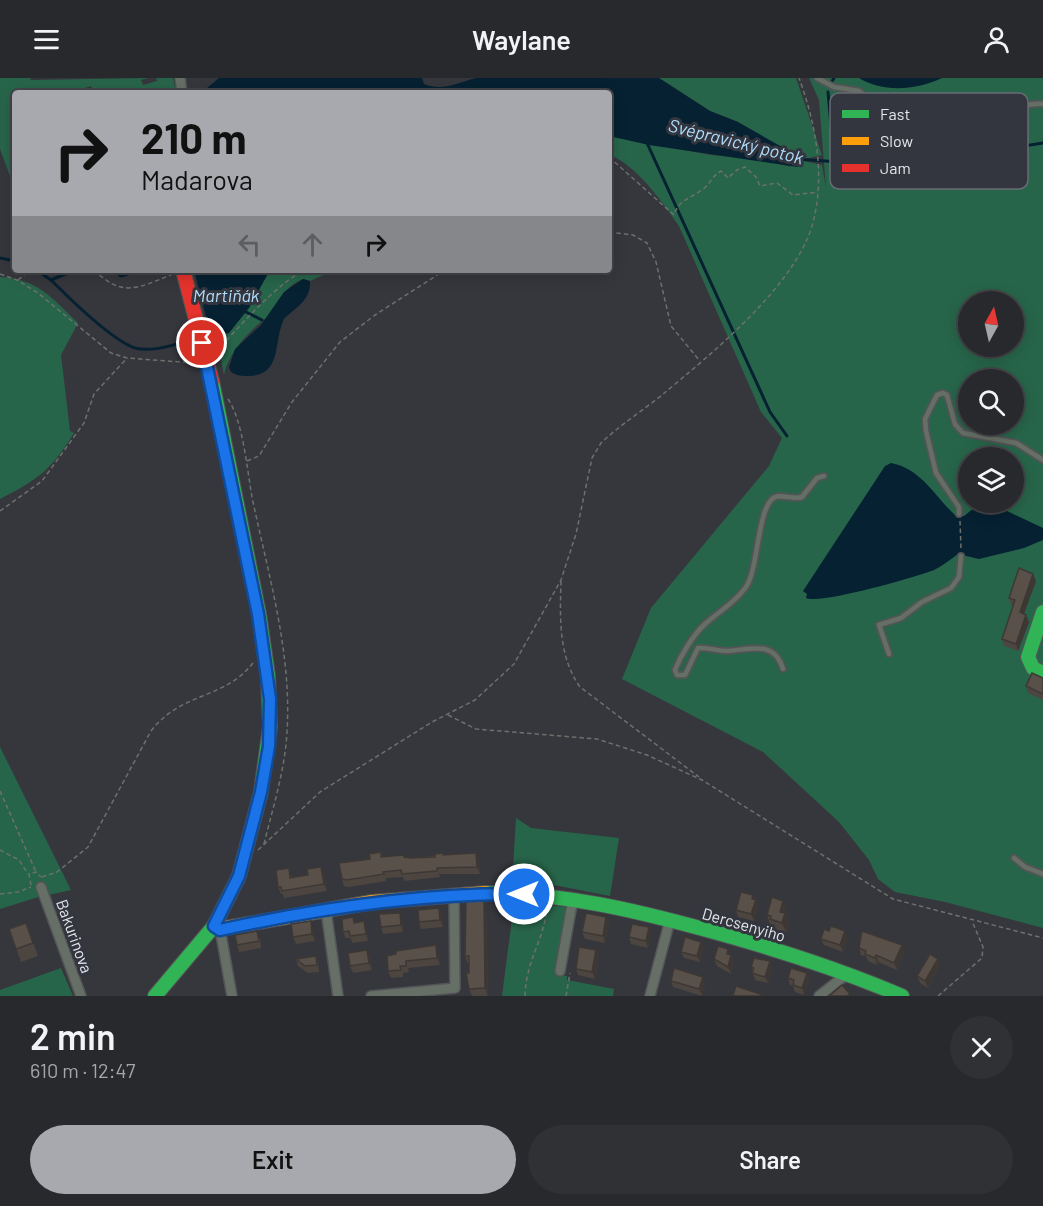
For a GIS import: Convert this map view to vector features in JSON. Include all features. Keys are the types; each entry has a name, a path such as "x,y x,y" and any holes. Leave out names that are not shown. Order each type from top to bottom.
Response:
{"street":[{"path":"158,993 217,928 246,853 269,746 270,699 264,647 208,364 184,273"},
{"path":"1043,612 1028,657 1033,668 1043,673"},
{"name":"Bakurinova","path":"38,884 81,996"},
{"name":"Dercsenyiho","path":"217,928 326,910 454,896 548,895 670,920 784,952 902,996"},
{"path":"371,996 455,988 454,896"},
{"path":"560,971 573,899"},
{"path":"326,910 338,996"},
{"path":"650,996 670,920"},
{"path":"217,928 232,996"},
{"path":"819,996 847,974"}],"lane":[{"path":"817,78 834,87 861,93"},
{"path":"1028,105 1043,104"},
{"path":"959,514 959,507 937,477 926,431 927,414 937,395 943,393 947,395 955,424 963,433 974,437 1016,443 1043,460"},
{"path":"783,669 776,656 757,646 729,651 698,648 684,675 677,675 675,670 702,626 729,607 750,581 762,525 770,501 779,496 802,497 817,478 824,476"},
{"path":"889,654 880,634 879,625 901,618 922,602 951,588 959,577 961,556"},
{"path":"1014,858 1025,867 1043,874"}],"path":[{"path":"246,853 263,846 305,803 340,777 485,692 514,664 561,580 576,534 592,458 601,443 700,361 781,283 808,237 818,192 818,169 817,154 799,78"},
{"path":"612,160 674,215 681,202 690,195 702,191 717,173 721,171 728,178 736,170 745,167 756,177 760,186 777,183 794,195 818,192"},
{"path":"612,233 641,238 651,250 671,326 700,361"},
{"path":"17,280 26,273"},
{"path":"97,273 111,285 121,289 138,287 175,273"},
{"path":"208,364 229,337 298,273"},
{"path":"245,462 258,456 291,402 340,342 375,315 440,273"},
{"path":"0,274 17,280 38,292 111,353 127,358 184,363"},
{"path":"0,511 42,481 80,430 94,394 127,358"},
{"path":"959,514 961,556"},
{"path":"561,580 562,636 573,678 580,687 702,780 893,899 1043,938"},
{"path":"0,894 18,892 38,884 88,847 161,718 182,704 233,683 242,676 264,647"},
{"path":"448,715 482,730 517,730 597,739 647,755 702,780"},
{"path":"0,791 36,872"},
{"path":"0,850 19,860 29,874"},
{"path":"525,996 529,964 545,921 548,895"},
{"path":"938,996 982,958 983,947 972,920"}],"green space":[{"path":"0,78 30,78 31,80 148,78 141,80 143,85 157,81 156,78 173,78 175,90 92,90 91,86 82,90 12,90 12,182 0,149"},
{"path":"659,78 796,78 822,155 800,160 822,165 826,188 819,100 809,78 1043,78 1043,928 945,902 895,892 878,879 869,860 839,822 763,752 622,679 651,608 769,466 782,438 761,412 679,226 639,175 612,156 612,137 711,155 765,160 791,167 738,122 710,111"},
{"path":"268,273 327,273 310,281 303,279 289,288 271,314 241,342 230,358 224,375 221,359 208,338 229,333"},
{"path":"0,277 25,282 44,291 78,323 61,355 70,431 74,433 51,465 25,485 0,499"},
{"path":"0,747 71,890 0,909"},
{"path":"516,818 531,828 619,838 610,896 559,886 512,883"},
{"path":"514,903 566,907 556,974 567,976 567,980 614,989 613,996 502,996"},
{"path":"61,968 73,996 0,996 0,990"}],"water":[{"path":"219,78 422,78 424,84 438,87 451,86 476,78 659,78 710,111 738,122 796,155 798,167 649,145 612,137 612,90 205,90"},
{"path":"859,78 942,78 922,85 889,88 868,83"},
{"name":"Martiňák","path":"195,273 268,273 249,308 229,333 208,338 206,317"},
{"path":"303,279 310,281 308,294 284,319 275,355 267,370 249,376 240,376 231,372 229,367 235,349 261,325 284,292"},
{"path":"891,463 902,466 920,477 956,516 964,516 968,513 1011,513 1043,528 1043,540 1024,548 979,559 958,554 934,570 908,578 829,598 806,598 807,594 803,591 885,466"}],"building":[{"path":"1019,568 1033,574 1020,612 1026,615 1016,644 1002,639 1015,600 1009,598"},
{"path":"1032,673 1043,678 1043,694 1026,686"},
{"path":"381,852 381,857 404,855 404,857 411,858 435,857 435,854 443,853 443,855 476,853 477,867 437,868 437,871 402,874 401,870 342,879 339,863 370,859 369,854"},
{"path":"321,867 324,884 282,891 281,887 278,887 276,870 289,868 290,878 308,875 307,869"},
{"path":"741,892 753,895 752,899 756,900 751,914 736,910"},
{"path":"772,897 783,901 780,912 785,913 782,923 770,919 771,916 767,915"},
{"path":"466,901 484,901 485,988 469,989 466,973 469,973 469,956 465,956"},
{"path":"439,908 440,920 419,922 418,910"},
{"path":"400,913 401,925 381,927 379,914"},
{"path":"586,913 606,917 603,936 582,932"},
{"path":"353,917 354,923 364,921 366,934 350,936 349,931 343,932 342,919"},
{"path":"311,921 312,934 293,937 291,924"},
{"path":"26,923 33,943 16,949 9,929"},
{"path":"632,924 649,927 646,941 629,937"},
{"path":"831,926 845,931 840,945 821,939 824,929 829,931"},
{"path":"257,931 259,941 237,945 235,935"},
{"path":"862,931 902,945 894,963 876,955 875,958 865,954 866,951 859,948"},
{"path":"685,937 701,942 697,956 681,952"},
{"path":"436,945 437,958 406,961 406,966 400,966 401,970 388,971 387,956 396,954 396,951"},
{"path":"718,946 728,949 727,954 731,955 728,967 714,959"},
{"path":"579,947 596,950 592,972 576,969"},
{"path":"367,950 369,963 350,966 348,953"},
{"path":"930,954 938,959 925,981 917,976"},
{"path":"316,956 317,965 305,966 296,959"},
{"path":"754,958 770,961 765,977 752,973"},
{"path":"674,968 703,977 699,989 671,981"},
{"path":"791,968 807,973 802,988 793,985 794,980 788,978"},
{"path":"842,985 850,994 829,996"},
{"path":"736,986 763,995 763,996 733,996"}],"waterway":[{"path":"831,83 834,78"},
{"path":"828,92 830,114"},
{"path":"647,143 770,412 787,436"},
{"name":"Svépravický potok","path":"1028,145 1043,143"},
{"name":"Svépravický potok","path":"795,159 830,161"},
{"name":"Svépravický potok","path":"0,258 12,260"},
{"name":"Svépravický potok","path":"40,273 51,280 68,273"},
{"name":"Svépravický potok","path":"117,273 121,276 130,273"},
{"path":"51,280 103,328 125,344 135,348 150,349 196,339"},
{"path":"246,312 262,320"}],"traffic: fast":[{"path":"155,996 214,926 239,876 261,792 270,727 268,676 259,614 212,381"},
{"path":"1043,612 1028,657 1033,668 1043,673"},
{"path":"486,893 570,899 652,916 781,952 902,996"}],"traffic: slow":[{"path":"214,926 220,929 372,902 486,893"}],"traffic: jam":[{"path":"184,273 212,381"}],"route":[{"path":"202,343 258,614 270,699 269,746 266,766 246,853 239,876 214,926 220,930 326,910 413,899 476,894 524,894"}]}
